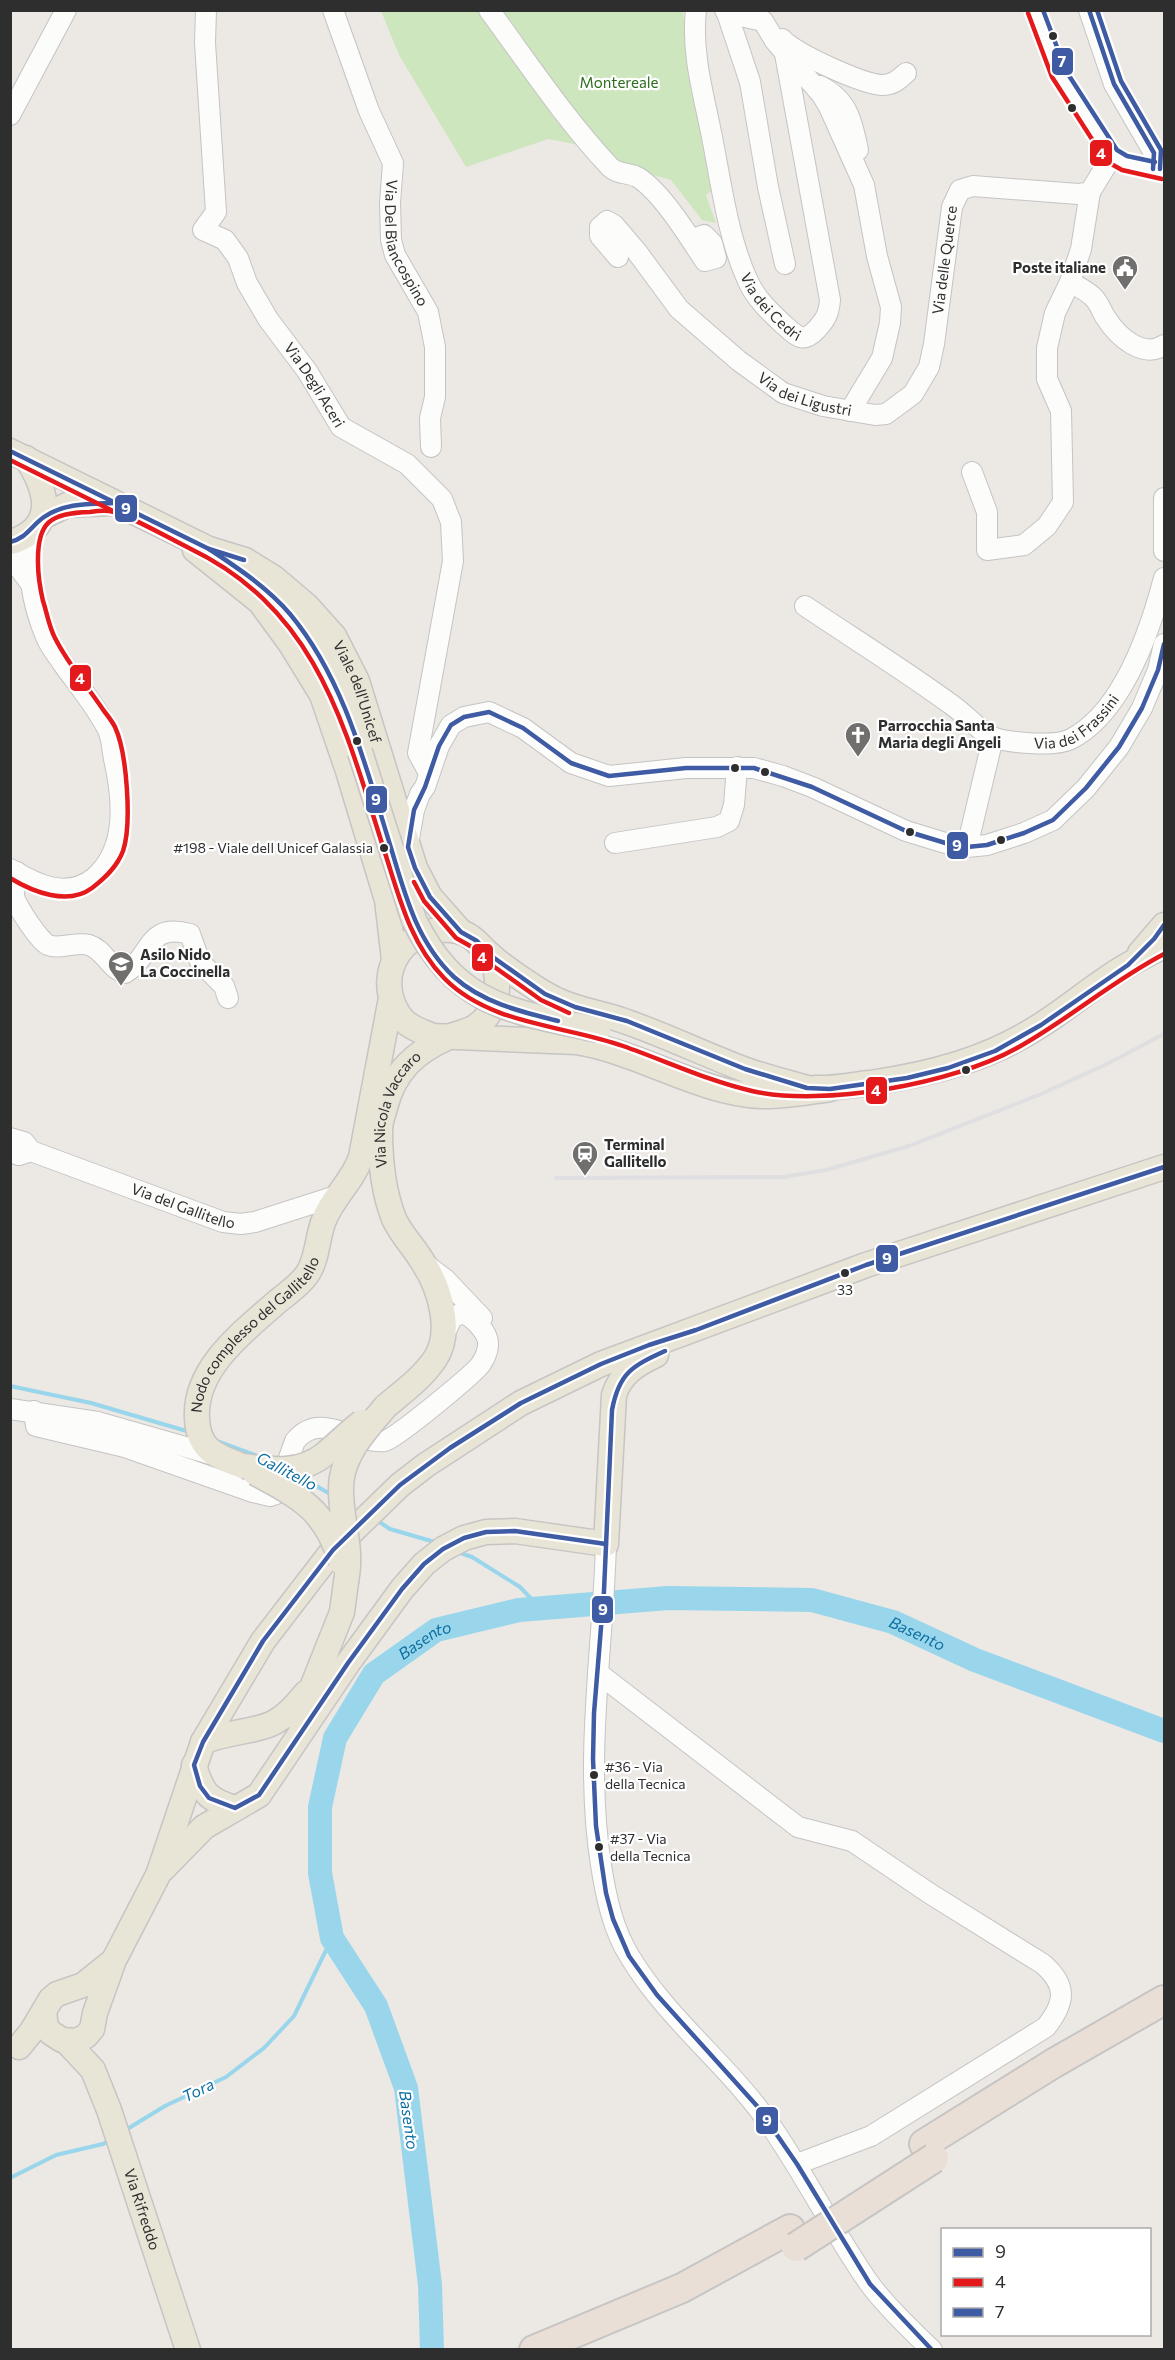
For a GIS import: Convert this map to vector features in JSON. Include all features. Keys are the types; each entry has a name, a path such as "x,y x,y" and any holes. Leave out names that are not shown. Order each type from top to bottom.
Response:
{"highway":[{"path":"929,2151 1054,2063 1164,2000"},
{"path":"577,2349 641,2323 793,2238 929,2151 1164,2014"},
{"path":"534,2349 682,2288 793,2238"}],"main road":[{"name":"Viale dell'Unicef","path":"18,454 209,549 246,560 274,578 306,606 334,636 357,681 415,868 430,897 460,932"},
{"name":"Viale dell'Unicef","path":"18,454 38,475 43,490 44,506 37,524"},
{"path":"10,542 16,541 37,524 68,506 113,503"},
{"name":"Viale dell'Unicef","path":"167,528 260,602 290,643 322,695 385,891 394,960"},
{"path":"209,549 241,569 272,596 298,625 330,676 351,723 414,920 426,945 461,985 494,1004 536,1017 597,1030 759,1085 818,1088"},
{"path":"1128,965 1154,939 1164,924"},
{"path":"818,1088 745,1069 627,1022 556,1000 490,955 477,941 460,932 445,929 422,934 403,947 394,960 389,979 391,998 400,1016 415,1029 433,1036 593,1044 630,1055 715,1088 762,1096 928,1074 995,1051 1041,1025 1128,965 1164,946"},
{"path":"448,1037 474,1028 494,1005 498,984 490,955"},
{"name":"Via Nicola Vaccaro","path":"336,1196 356,1170 360,1157 391,998"},
{"name":"Via Nicola Vaccaro","path":"424,1264 404,1237 394,1218 382,1176 380,1127 389,1093 399,1073 419,1054 448,1037"},
{"path":"15,2049 62,2040 77,2041 86,2036 94,2021 114,1960 158,1875 203,1742 263,1641 333,1550 400,1485 483,1426 521,1403 649,1345 696,1330 866,1265 1164,1167"},
{"name":"Nodo complesso del Gallitello","path":"217,1456 203,1444 197,1427 196,1410 201,1386 213,1366 246,1329 308,1273 323,1222 336,1196"},
{"path":"243,1466 275,1471 309,1464 423,1375 437,1356 442,1339 443,1315 439,1296 424,1264"},
{"path":"158,1875 204,1827 259,1795 402,1589 424,1564 443,1549 464,1538 486,1532 514,1531 606,1544 612,1410 618,1384 634,1366 679,1344 696,1330"},
{"path":"581,1374 603,1370 615,1376 618,1384"},
{"path":"290,1748 311,1686 329,1649 342,1612 350,1563 341,1488 343,1473 356,1443 386,1406"},
{"path":"217,1456 243,1466 288,1490 312,1508 327,1527 335,1544 346,1582"},
{"path":"203,1742 219,1735 270,1724 292,1710 311,1686"},
{"path":"194,1765 200,1786 209,1798 235,1808"},
{"path":"15,2049 32,2031 51,1999 57,1994 71,1991 94,1977 114,1960"},
{"path":"71,1991 87,1997 94,2021 93,2070"},
{"path":"44,2012 46,2027 93,2070"},
{"name":"Via Rifreddo","path":"93,2070 109,2110 188,2349"}],"street":[{"path":"10,115 66,10"},
{"name":"Via Degli Aceri","path":"206,10 205,43 216,212 202,230 225,240 238,258 247,283 268,319 307,371 340,427 407,464 442,499 451,522 453,561 418,753 429,773"},
{"name":"Via Del Biancospino","path":"333,10 357,81 393,163 390,202 395,255 428,312 435,347 435,397 430,418 431,447"},
{"path":"489,10 549,93 598,153 615,172 638,176 654,190 692,240"},
{"name":"Via dei Cedri","path":"696,10 694,40 699,70 739,259 755,295 797,336 804,338 810,337 827,318 830,300 785,54"},
{"path":"1035,10 1059,74 1112,156 1124,163 1159,171 1154,153 1114,84 1089,10"},
{"path":"726,12 763,21 794,49 838,70 880,85 894,83 906,73"},
{"path":"726,12 750,82 768,187 785,264"},
{"name":"Via dei Ligustri","path":"618,257 600,236 600,227 607,221 614,225 637,252 679,309 739,361 783,393 823,406 850,411 882,358 891,307 877,256 864,185 822,95 785,54 763,21"},
{"path":"807,79 830,90 844,104 856,138 864,185"},
{"path":"972,472 987,512 987,550 1024,545 1047,526 1062,502 1061,411 1047,379 1047,348 1055,313 1070,282 1081,249 1090,192 1112,156"},
{"name":"Via delle Querce","path":"850,411 867,415 886,414 914,394 921,385 929,368 934,345 949,221 956,195 960,190 973,186 1078,194 1090,192"},
{"path":"1070,282 1094,298 1108,321 1123,338 1138,348 1157,350 1164,345"},
{"path":"1164,498 1164,551"},
{"path":"14,870 35,884 63,889 83,886 106,867 116,848 121,816 117,769 109,731 46,639 31,584 30,544 37,524"},
{"path":"10,555 31,584"},
{"name":"Via dei Frassini","path":"993,738 1047,745 1070,741 1093,724 1119,691 1151,626 1164,578"},
{"path":"805,606 952,705 993,738 968,847"},
{"path":"408,846 414,810 425,787 439,746 452,725 464,717 489,712 523,728 571,763 609,776 686,768 754,768 783,776 906,831 952,845 968,847 987,845 1024,833 1053,820 1086,788 1119,747 1142,708 1158,670 1164,644"},
{"path":"615,843 717,827 729,821 734,805 737,767"},
{"path":"390,789 402,794 420,794"},
{"path":"14,870 14,898 40,940 48,945 88,944 101,951 106,960 119,972 125,973 136,967 148,945 158,935 169,931 190,934 200,962 224,986 228,998"},
{"name":"Via del Gallitello","path":"10,1138 24,1142 31,1151 223,1222 241,1224 255,1222 336,1196"},
{"name":"Via del Gallitello","path":"10,1152 19,1155 31,1151"},
{"name":"Via Nicola Vaccaro","path":"424,1264 445,1279 500,1339 500,1353 481,1366"},
{"path":"34,1411 36,1426 125,1447 270,1496 276,1494 295,1441 300,1434 312,1428 327,1428 377,1441 388,1441 413,1424 481,1366 489,1343 486,1335 468,1315 462,1313 452,1318 442,1339"},
{"path":"10,1409 78,1418 130,1430 217,1456"},
{"path":"606,1544 593,1759 596,1826 606,1893 613,1919 629,1956 657,1995 757,2106 797,2164 870,2284 932,2349"},
{"path":"597,1673 798,1827 852,1840 929,1893 1043,1964 1057,1976 1061,1988 1061,1999 1056,2014 1046,2027 871,2136 797,2164"}],"green space":[{"name":"Montereale","path":"381,11 683,11 695,98 713,190 706,195 716,223 702,220 671,180 618,166 585,146 548,139 466,167 399,55"}],"waterway":[{"name":"Gallitello","path":"10,1386 91,1403 190,1432"},
{"name":"Gallitello","path":"214,1440 263,1458"},
{"name":"Gallitello","path":"299,1476 332,1495"},
{"name":"Gallitello","path":"375,1519 390,1529 438,1543"},
{"name":"Gallitello","path":"458,1552 472,1557 520,1587 540,1608"},
{"name":"Basento","path":"432,2350 430,2285 406,2088 376,2006 332,1938 320,1873 320,1807 335,1738 374,1674 436,1630 519,1610 668,1598 812,1600 893,1622 975,1660 1164,1731"},
{"name":"Tora","path":"124,2131 165,2106 226,2077 264,2048 294,2016 332,1938"},
{"name":"Tora","path":"10,2178 56,2155 103,2144 110,2140"}],"railway":[{"path":"556,1178 784,1177 826,1170 909,1146 1041,1094 1105,1065 1164,1034"}],"transit line":[{"name":"7","path":"1043,10 1066,71 1117,150 1127,156 1155,162"},
{"name":"9","path":"1089,10 1114,84 1154,153 1153,169"},
{"name":"7","path":"1097,10 1121,81 1161,150 1160,169"},
{"name":"4","path":"1028,13 1052,77 1106,161 1122,170 1162,179"},
{"name":"9","path":"10,451 209,549 244,560"},
{"name":"4","path":"10,460 115,512"},
{"name":"9","path":"10,542 21,538 52,512 77,505 113,503"},
{"name":"4","path":"10,878 40,892 72,896 92,888 114,867 123,851 128,807 123,754 119,739 113,723 72,666 53,634 43,601 38,568 40,538 49,522 65,515 107,511 126,516 189,548 233,574 269,605 298,640 321,678 340,719 402,905 415,936 423,951 444,978 462,994 483,1006 529,1022 623,1046 703,1076 752,1091 781,1095 850,1094 924,1082 990,1061 1036,1037 1126,976 1164,954"},
{"name":"9","path":"209,549 252,579 290,614 325,667 340,696 363,756 414,917 421,933 441,963 454,977 477,994 517,1010 558,1021"},
{"name":"9","path":"1164,644 1158,670 1142,708 1119,747 1086,788 1053,820 1024,833 987,845 967,847 952,845 906,831 812,787 754,768 686,768 609,776 571,763 523,728 489,712 464,717 451,725 439,746 425,787 414,810 408,847 415,868 430,897 461,932 477,941 490,955 545,994 575,1007 627,1021 745,1069 807,1088 830,1089 907,1078 948,1068 995,1051 1041,1025 1128,965 1154,939 1164,925"},
{"name":"4","path":"414,882 424,901 456,938 472,947 486,961 541,1000 569,1013"},
{"name":"9","path":"606,1544 515,1531 486,1532 464,1538 443,1549 424,1564 402,1589 348,1663 259,1795 235,1808 209,1798 200,1786 194,1765 203,1742 263,1641 333,1550 400,1485 450,1448 521,1403 601,1364 649,1345 696,1330 866,1265 1164,1167"},
{"name":"9","path":"665,1351 644,1361 629,1372 619,1387 612,1410 604,1591 594,1713 593,1759 596,1826 606,1893 613,1919 629,1956 657,1995 757,2106 797,2164 870,2284 932,2350"}],"place":[{"name":"Poste italiane","path":"1125,291"},
{"name":"Parrocchia Santa Maria degli Angeli","path":"858,758"},
{"name":"#198 - Viale dell Unicef Galassia","path":"384,848"},
{"name":"Asilo Nido La Coccinella","path":"121,987"},
{"name":"Terminal Gallitello","path":"585,1177"},
{"name":"33","path":"845,1273"},
{"name":"#36 - Via della Tecnica","path":"594,1775"},
{"name":"#37 - Via della Tecnica","path":"599,1847"}]}
